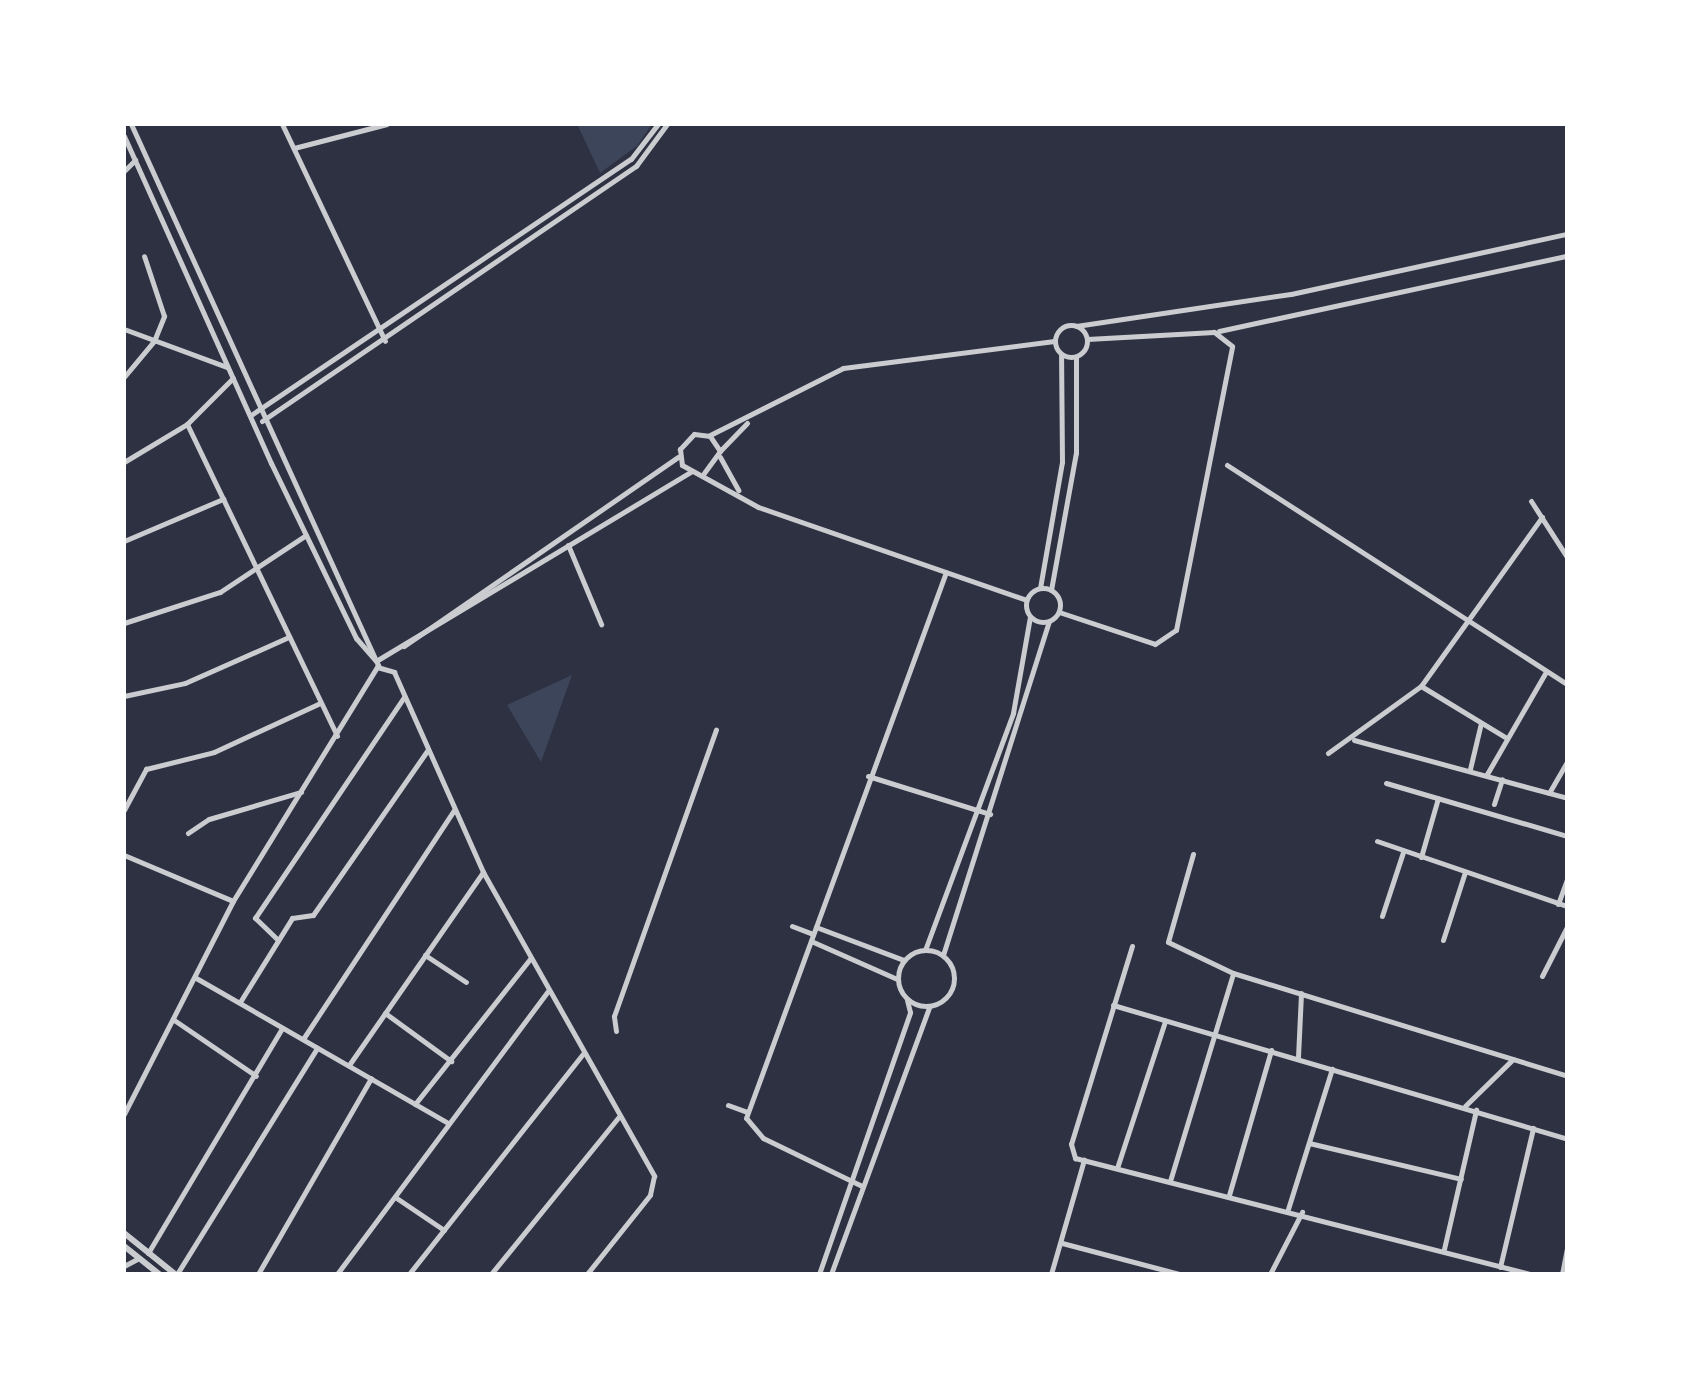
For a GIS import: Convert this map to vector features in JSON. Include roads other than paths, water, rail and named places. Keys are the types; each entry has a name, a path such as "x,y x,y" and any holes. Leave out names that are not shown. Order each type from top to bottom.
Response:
{"street":[{"path":"131,124 376,664"},
{"path":"282,124 385,341"},
{"path":"294,148 387,124"},
{"path":"251,415 380,332 631,159 658,125 667,126"},
{"path":"254,423 264,421 385,341 636,166 667,126"},
{"path":"124,136 233,378 356,638 376,664 393,671 483,872 654,1188 587,1274"},
{"path":"124,171 135,160"},
{"path":"1054,341 1062,327 1276,297 1567,234"},
{"path":"124,377 154,341 164,308 144,256"},
{"path":"1087,339 1214,332 1567,256"},
{"path":"1076,326 1087,339"},
{"path":"124,329 228,367"},
{"path":"1059,612 1155,644 1176,630 1232,346 1214,332"},
{"path":"1059,612 1051,590 1076,453 1076,357 1087,339"},
{"path":"1026,600 1040,588 1062,462 1061,355 1054,341"},
{"path":"124,1114 233,901 337,736 376,664 678,457 684,440 710,436 751,419 843,368 1054,341"},
{"path":"1061,355 1076,357"},
{"path":"124,462 187,424 233,378"},
{"path":"704,473 751,419"},
{"path":"187,424 337,736"},
{"path":"710,436 741,494"},
{"path":"678,457 691,472"},
{"path":"1227,465 1567,684"},
{"path":"404,646 691,472 704,473 769,512 1026,600"},
{"path":"124,541 223,499"},
{"path":"1531,501 1567,557"},
{"path":"1328,753 1354,740 1421,686 1542,517"},
{"path":"124,623 179,609 257,571 306,535"},
{"path":"564,538 601,624"},
{"path":"524,564 529,572"},
{"path":"862,1186 763,1138 746,1122 747,1112 868,776 946,572"},
{"path":"1040,588 1051,590"},
{"path":"925,950 980,810 1013,713 1030,617 1026,600"},
{"path":"831,1274 929,1007 953,986 943,955 1049,621 1059,612"},
{"path":"1030,617 1049,621"},
{"path":"124,696 185,683 289,637"},
{"path":"1487,774 1505,737 1546,672"},
{"path":"1421,686 1505,737"},
{"path":"278,940 255,918 404,696"},
{"path":"124,810 146,769 214,752 320,703"},
{"path":"1470,769 1481,723"},
{"path":"616,1031 614,1016 716,730"},
{"path":"1354,740 1470,769 1567,798"},
{"path":"240,1002 294,915 313,915 428,750"},
{"path":"1549,793 1567,762"},
{"path":"868,776 990,814"},
{"path":"1494,804 1502,778"},
{"path":"1386,783 1567,836"},
{"path":"188,833 209,819 302,792"},
{"path":"1421,857 1438,798"},
{"path":"303,1039 454,810"},
{"path":"1377,841 1567,906"},
{"path":"1382,916 1403,852"},
{"path":"1193,854 1168,942 1233,973 1567,1076"},
{"path":"124,855 233,901"},
{"path":"349,1065 483,872"},
{"path":"1443,940 1465,872"},
{"path":"1558,904 1567,879"},
{"path":"792,926 904,960 925,950 943,955"},
{"path":"1542,976 1567,927"},
{"path":"811,941 897,979 910,1012 819,1274"},
{"path":"1132,946 1070,1152 1084,1160 1302,1212 1530,1274"},
{"path":"425,955 466,982"},
{"path":"415,1104 530,959"},
{"path":"897,979 904,960"},
{"path":"1170,1181 1233,973"},
{"path":"196,978 446,1122"},
{"path":"337,1274 446,1122 548,991"},
{"path":"1298,1057 1301,993"},
{"path":"907,1000 929,1007"},
{"path":"1113,1005 1298,1057 1567,1139"},
{"path":"385,1013 451,1061"},
{"path":"174,1020 256,1076"},
{"path":"1117,1168 1165,1021"},
{"path":"148,1253 282,1028"},
{"path":"124,1233 176,1274 317,1048"},
{"path":"1229,1195 1271,1050"},
{"path":"409,1274 583,1054"},
{"path":"1464,1107 1513,1059"},
{"path":"1288,1209 1332,1069"},
{"path":"258,1274 371,1078"},
{"path":"728,1105 747,1112"},
{"path":"1444,1250 1476,1110"},
{"path":"491,1274 618,1118"},
{"path":"1500,1267 1533,1128"},
{"path":"1309,1143 1461,1179"},
{"path":"1051,1274 1084,1160"},
{"path":"395,1197 444,1230"},
{"path":"1270,1274 1302,1212"},
{"path":"1062,1243 1179,1274"},
{"path":"124,1246 159,1274"},
{"path":"1562,1274 1567,1249"},
{"path":"124,1266 139,1258"}]}
